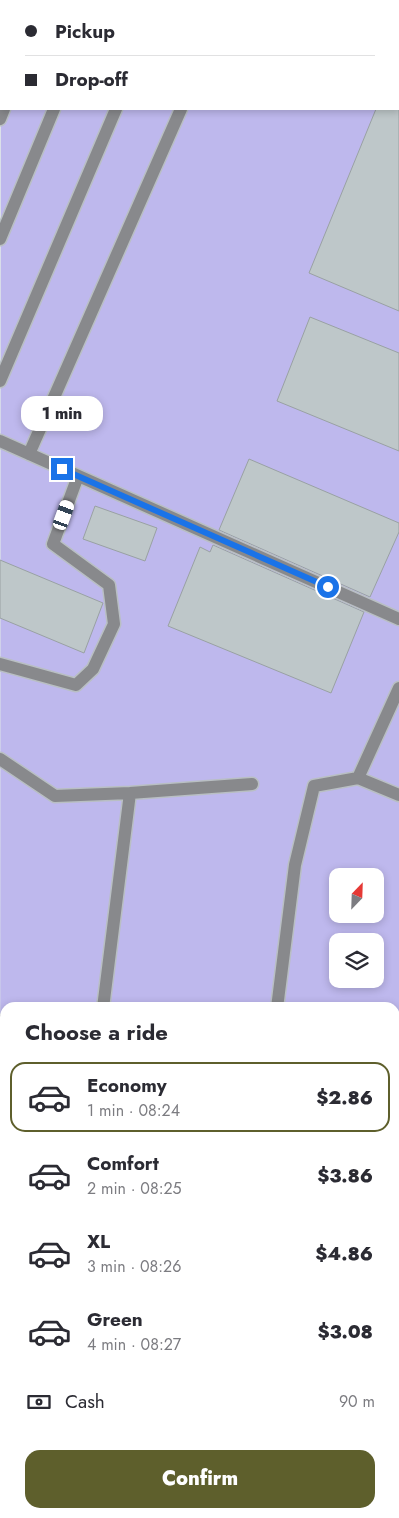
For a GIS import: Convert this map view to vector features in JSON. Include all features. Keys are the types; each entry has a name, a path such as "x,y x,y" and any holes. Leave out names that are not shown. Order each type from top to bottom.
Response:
{"lane":[{"path":"0,239 54,110"},
{"path":"0,381 116,110"},
{"path":"29,454 181,110"},
{"path":"0,441 399,618"},
{"path":"0,664 76,685 93,669 114,624 110,585 53,544 78,476"},
{"path":"358,778 399,688"},
{"path":"0,759 55,796 130,793 252,784"},
{"path":"278,1002 295,865 314,786 358,778 399,795"},
{"path":"104,1002 130,793"}],"shaded area":[{"path":"1,110 399,110 399,1002 0,1002"}],"building":[{"path":"376,110 399,110 399,311 309,273"},
{"path":"310,317 399,353 399,451 277,401"},
{"path":"249,459 399,523 399,532 370,597 219,530"},
{"path":"95,506 157,528 145,561 83,539"},
{"path":"213,545 364,612 331,693 168,626 200,547 210,552"},
{"path":"0,560 103,603 84,653 0,618"}],"route":[{"path":"62,469 328,587"}]}
